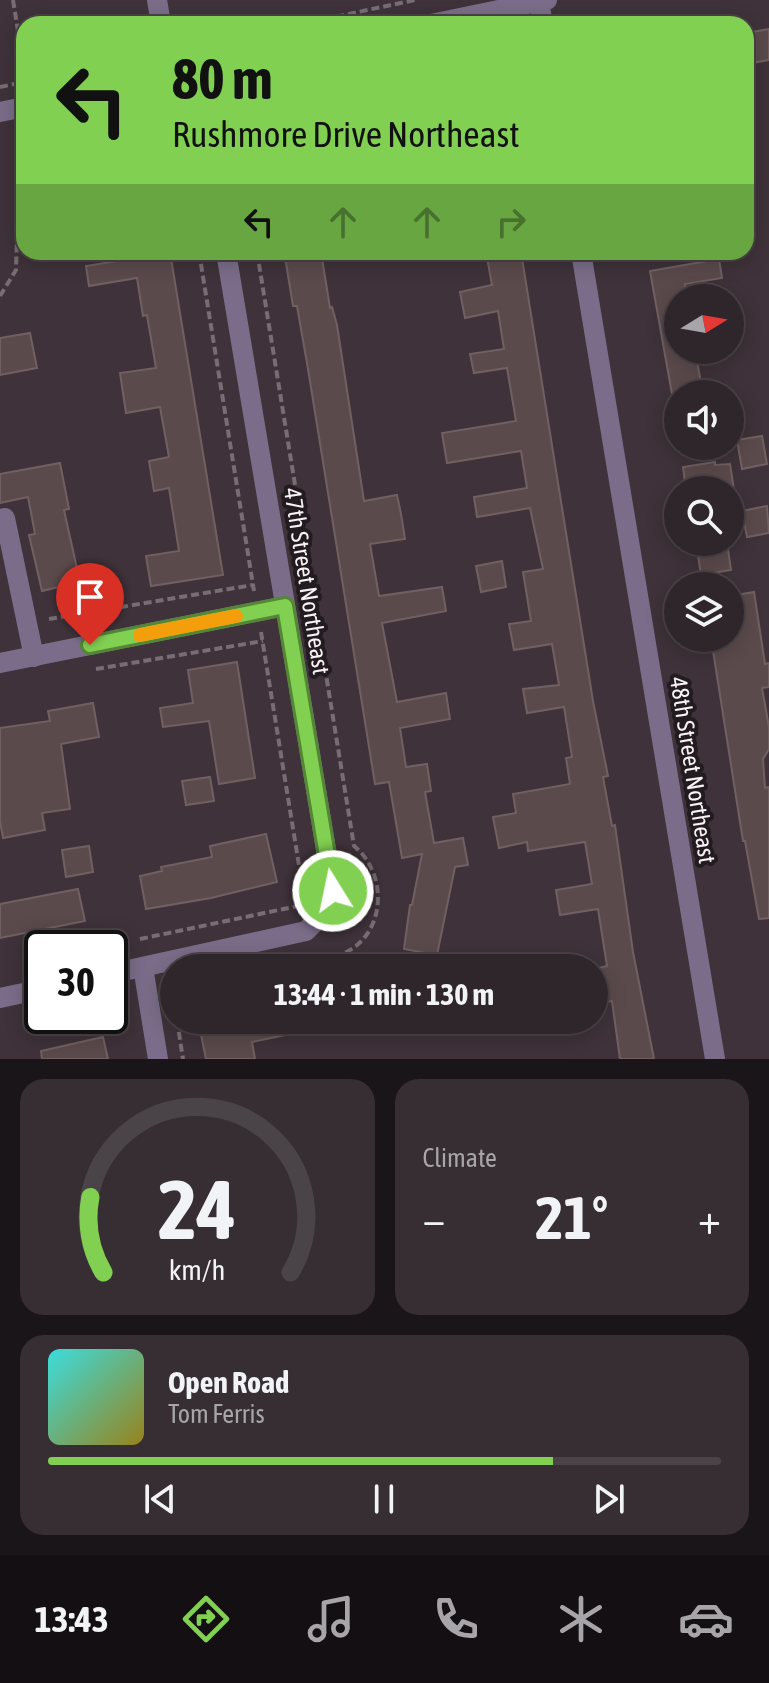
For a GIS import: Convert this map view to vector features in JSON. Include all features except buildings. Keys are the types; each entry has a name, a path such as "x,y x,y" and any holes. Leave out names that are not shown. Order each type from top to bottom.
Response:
{"street":[{"path":"461,16 502,5 543,1"},
{"name":"47th Street Northeast","path":"143,967 306,931 321,916 333,891 227,260"},
{"name":"48th Street Northeast","path":"582,260 715,1059"},
{"path":"0,519 5,518 34,657"},
{"path":"0,663 285,606"},
{"path":"128,970 143,967 158,1059"},
{"path":"0,998 24,993"}],"path":[{"path":"339,16 415,0"},
{"path":"0,296 16,270 16,260"},
{"path":"200,260 256,598"},
{"path":"258,260 354,846 376,877 378,889 374,921 356,946 340,954"},
{"path":"27,623 253,585"},
{"path":"140,939 306,905 260,629"},
{"path":"96,669 263,641"},
{"path":"179,1034 183,1059"}],"slow traffic":[{"path":"140,635 236,616"}],"route":[{"path":"90,645 285,606 333,891"}]}
